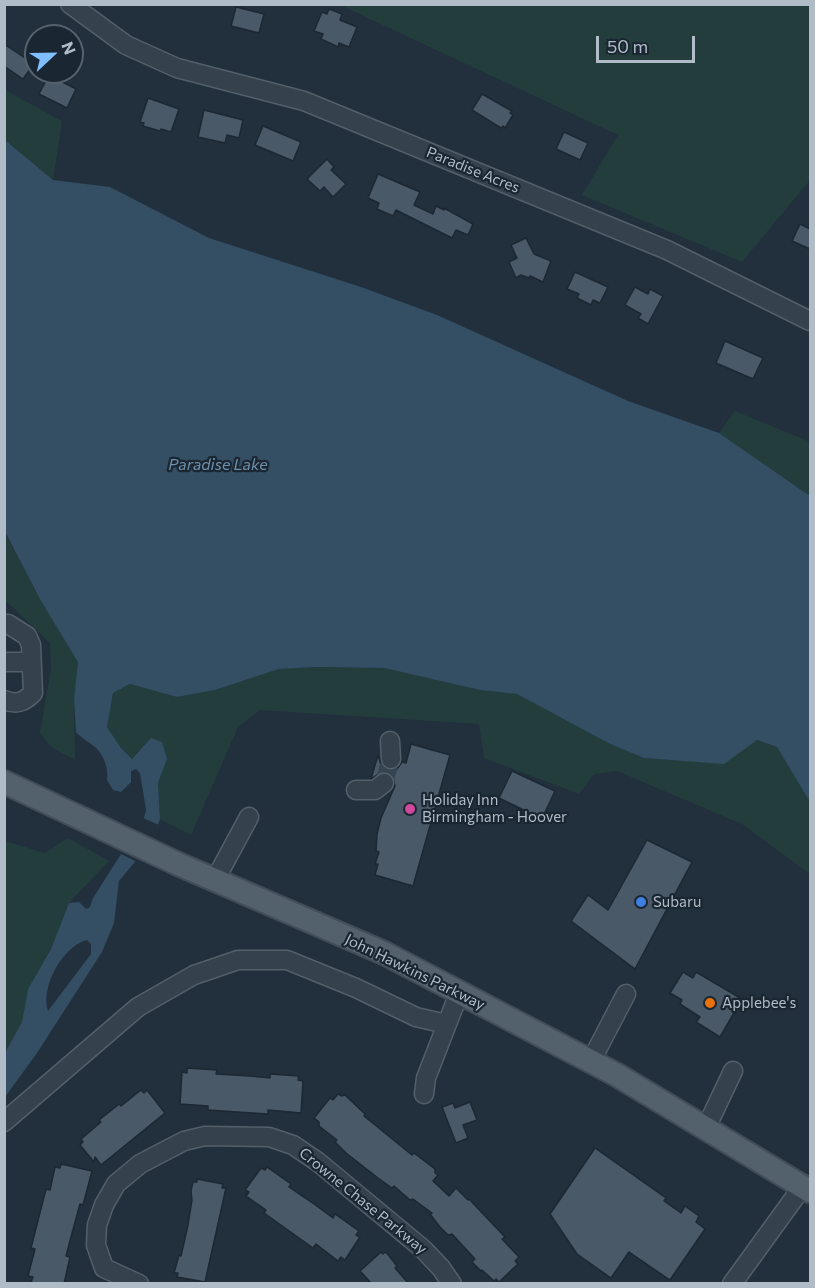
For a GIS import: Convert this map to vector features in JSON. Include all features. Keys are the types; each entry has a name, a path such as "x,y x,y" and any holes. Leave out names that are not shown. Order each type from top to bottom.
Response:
{"main road":[{"name":"John Hawkins Parkway","path":"4,782 178,864 384,953 591,1061 807,1188"}],"street":[{"name":"Paradise Acres","path":"70,4 126,45 177,68 304,101 667,250 810,321"},
{"path":"4,700 17,703 27,699 33,693 31,645 27,636 8,624"},
{"path":"4,662 31,662"},
{"path":"356,790 375,790 384,783"},
{"path":"216,880 249,817"},
{"path":"4,1122 138,1007 194,975 238,960 286,960 356,988 416,1017 446,1024"},
{"path":"424,1094 426,1078 459,993"},
{"path":"591,1061 626,994"},
{"path":"705,1128 733,1071"},
{"name":"Crowne Chase Parkway","path":"139,1284 104,1268 96,1245 97,1225 104,1205 116,1184 140,1164 184,1141 205,1136 269,1137 293,1145 318,1162 423,1249 452,1284"},
{"path":"732,1284 807,1188"}],"green space":[{"path":"340,5 810,5 810,180 742,262 582,195 618,135"},
{"path":"5,90 62,121 53,180 5,140"},
{"path":"735,411 810,442 810,496 719,433"},
{"path":"4,532 41,601 79,662 74,699 75,760 51,747 40,733 51,669 50,643 5,600"},
{"path":"384,668 480,690 517,694 610,744 644,758 724,763 756,740 777,747 810,802 810,874 742,824 617,771 594,774 579,794 484,758 479,724 260,710 238,727 191,835 160,819 158,783 167,759 138,751 132,759 121,748 107,727 113,693 130,684 177,697 215,690 279,669"},
{"path":"68,838 109,861 69,903 51,949 28,989 22,1022 5,1053 5,841 45,853"}],"water":[{"name":"Paradise Lake","path":"5,140 53,180 110,187 209,238 361,287 437,315 628,401 719,433 810,496 810,802 777,747 757,740 724,764 644,758 610,744 517,694 480,690 384,668 279,669 215,690 177,697 130,684 113,693 107,727 121,748 132,759 151,738 162,742 167,759 158,783 160,819 153,840 119,881 114,923 102,952 37,1053 5,1097 5,1053 22,1022 28,989 51,949 69,903 79,902 86,909 90,907 93,898 144,818 146,810 140,773 136,769 131,771 131,782 121,792 113,790 107,780 107,768 99,751 76,732 74,699 78,662 41,601 5,532","holes":["87,940 91,944 91,954 48,1011 47,991 50,980 62,959 78,944"]}],"pier":[{"path":"141,817 161,826 155,842 137,862 119,853"}],"building":[{"path":"236,7 264,14 259,33 231,26"},
{"path":"329,9 342,14 340,20 357,27 349,47 339,43 338,47 321,39 323,34 314,31 322,12 327,14"},
{"path":"4,44 24,57 24,78 23,79 4,66"},
{"path":"44,84 66,84 76,89 67,108 39,94"},
{"path":"482,94 512,111 510,113 513,115 505,128 503,126 501,128 472,110"},
{"path":"148,98 179,109 171,132 143,126 144,123 140,122"},
{"path":"204,110 243,120 239,138 227,135 225,143 198,137"},
{"path":"263,126 301,142 293,161 255,145"},
{"path":"564,132 588,143 580,160 556,149"},
{"path":"327,159 334,167 331,170 346,184 333,197 324,187 320,191 307,179"},
{"path":"378,174 420,192 414,205 433,214 436,206 444,210 444,208 473,224 468,235 456,230 452,238 396,210 393,216 377,209 379,203 368,198"},
{"path":"800,224 810,229 810,249 792,241"},
{"path":"526,238 534,254 551,261 543,282 530,276 529,278 521,275 516,278 509,262 517,258 511,245"},
{"path":"575,272 608,287 600,303 593,300 591,305 577,298 579,294 567,289"},
{"path":"635,287 648,294 650,289 663,296 648,324 638,318 641,314 625,305"},
{"path":"725,341 763,358 753,379 716,363"},
{"name":"Holiday Inn Birmingham - Hoover","path":"411,744 450,755 413,886 375,875 378,864 375,864 379,852 376,851 377,834 381,818 395,786 393,777 388,772 382,772 371,779 378,755 385,769 397,769 402,762 406,763"},
{"path":"512,771 555,791 542,819 499,798"},
{"name":"Subaru","path":"647,840 692,862 635,969 571,921 588,895 608,910"},
{"path":"683,972 693,978 696,972 742,999 720,1037 696,1022 700,1017 680,1004 682,1000 670,993"},
{"path":"187,1068 217,1070 216,1074 270,1078 270,1074 299,1076 298,1080 303,1081 301,1113 268,1110 268,1114 208,1110 208,1106 180,1104 182,1072 187,1073"},
{"path":"141,1090 144,1093 147,1090 165,1113 101,1165 95,1157 94,1162 80,1145 83,1142 81,1139 101,1122 99,1120"},
{"path":"338,1094 345,1095 365,1114 364,1116 412,1155 414,1153 435,1169 438,1175 433,1181 449,1196 456,1188 469,1199 505,1237 502,1239 519,1257 515,1261 518,1264 499,1282 496,1279 494,1281 472,1262 475,1259 452,1234 448,1235 440,1227 430,1214 432,1213 413,1199 410,1200 394,1186 392,1188 346,1153 335,1142 337,1140 319,1126 319,1122 314,1118 330,1098 333,1100"},
{"path":"470,1102 477,1120 463,1125 468,1138 456,1143 442,1107 453,1103 455,1108"},
{"path":"595,1148 666,1198 664,1201 681,1213 685,1206 699,1216 696,1222 705,1229 670,1280 629,1252 611,1278 577,1254 550,1214"},
{"path":"61,1164 92,1171 83,1205 80,1204 66,1256 70,1257 64,1284 38,1284 31,1282 33,1277 28,1276 35,1249 31,1248 46,1189 50,1190 55,1167 60,1168"},
{"path":"267,1167 291,1184 289,1187 333,1218 335,1214 359,1231 356,1235 360,1237 345,1260 341,1257 338,1261 316,1244 313,1248 264,1213 266,1210 246,1196 249,1192 245,1190 261,1168 265,1170"},
{"path":"197,1179 223,1184 222,1188 226,1188 205,1282 177,1277 178,1273 174,1273 179,1255 181,1256 188,1225 193,1182 197,1182"},
{"path":"381,1252 383,1254 386,1252 397,1266 395,1268 409,1284 372,1284 360,1271"}],"tunnel":[{"path":"384,783 391,759"}],"place":[{"name":"Holiday Inn Birmingham - Hoover","path":"410,809"},
{"name":"Subaru","path":"641,902"},
{"name":"Applebee's","path":"710,1003"}]}
